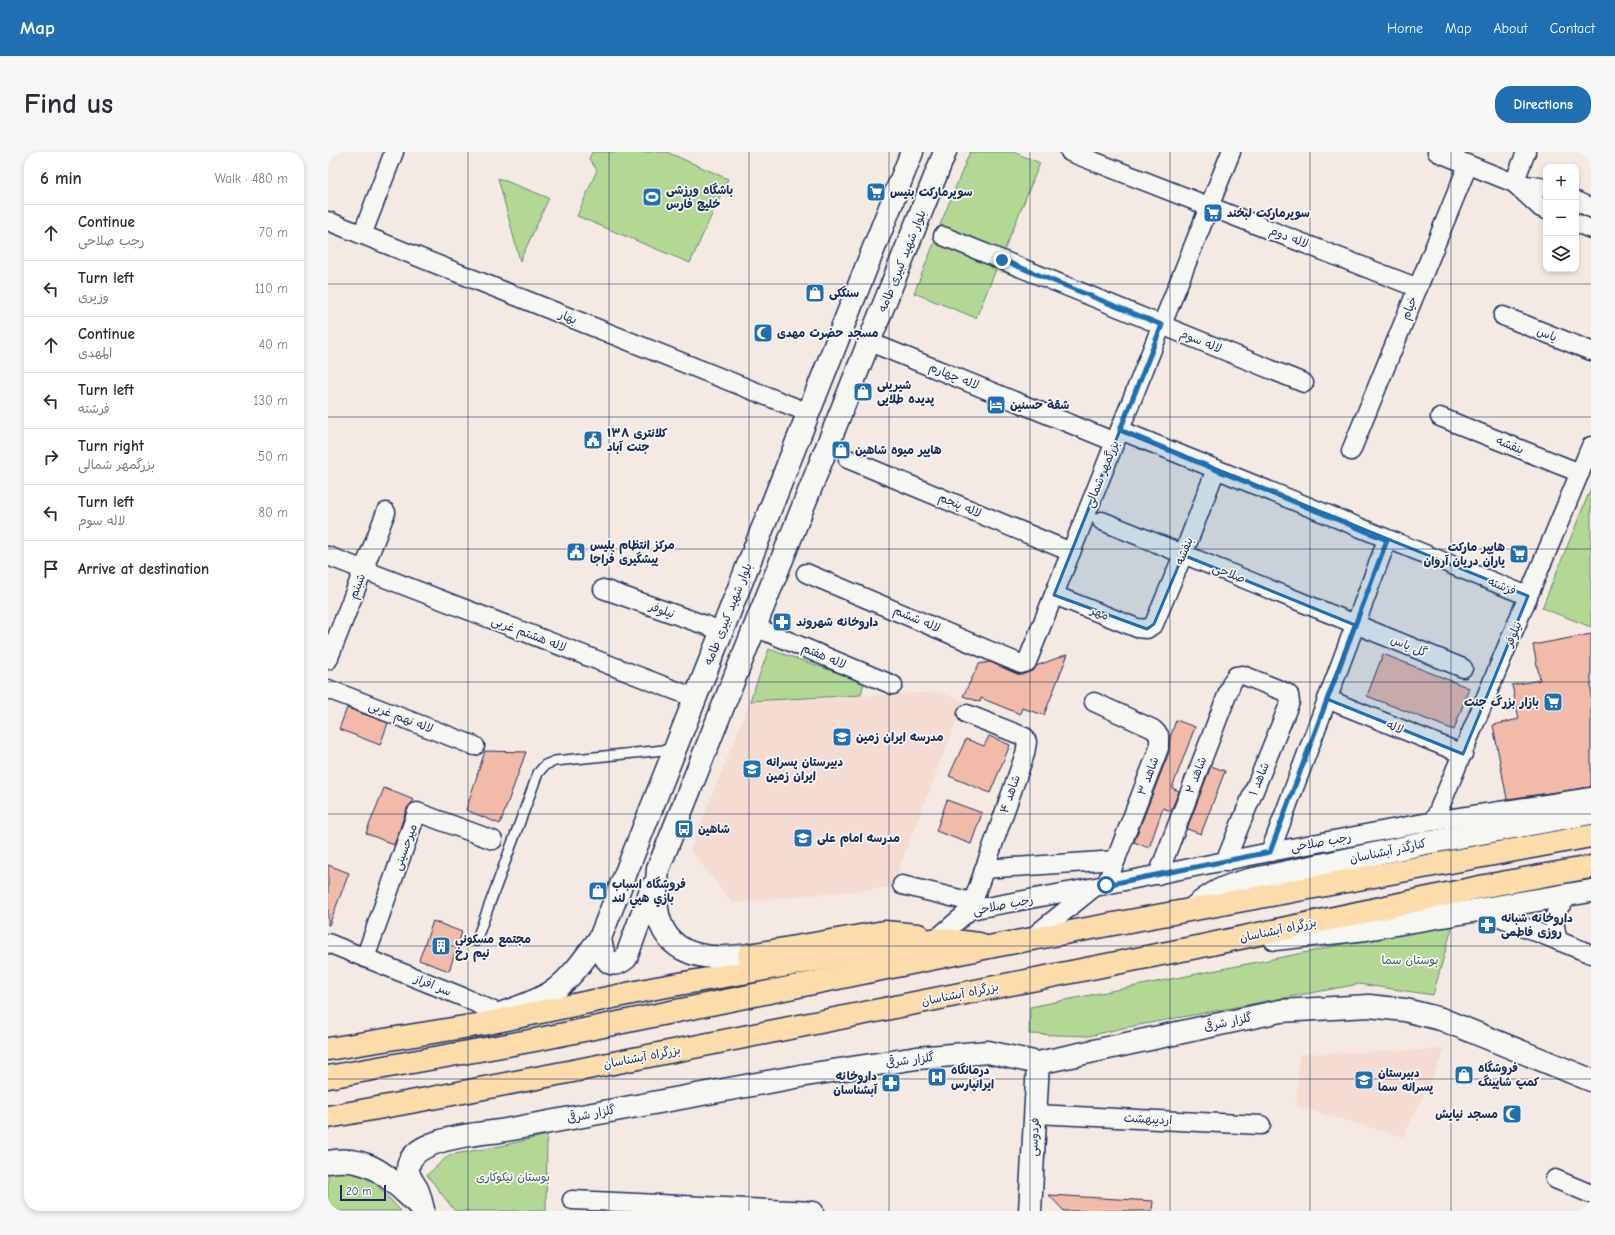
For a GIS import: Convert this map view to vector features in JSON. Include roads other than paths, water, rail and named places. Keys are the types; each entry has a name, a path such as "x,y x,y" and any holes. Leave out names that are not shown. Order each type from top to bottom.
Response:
{"highway":[{"path":"328,1077 535,1040 994,946 1591,836"},
{"name":"بزرگراه آبشناسان","path":"328,1116 447,1095 1202,946 1485,886 1591,867"},
{"path":"749,955 884,932 896,932 994,946"},
{"path":"328,1049 937,938"}],"street":[{"path":"362,235 394,152"},
{"name":"بلوار شهید کبیری طامه","path":"491,1019 555,990 570,977 600,938 912,152"},
{"name":"بلوار شهید کبیری طامه","path":"749,955 724,958 704,957 690,953 672,942 661,925 657,909 656,894 658,869 945,152"},
{"name":"لاله دوم","path":"1070,152 1418,288"},
{"name":"بزرگمهر شمالی","path":"1027,662 1231,152"},
{"path":"1437,152 1514,183 1543,188"},
{"path":"1514,183 1526,152"},
{"name":"خیام","path":"1351,451 1468,165"},
{"path":"1514,183 1543,209"},
{"path":"1579,202 1591,208"},
{"name":"بهار","path":"328,221 809,412"},
{"path":"1579,224 1591,229"},
{"name":"لاله سوم","path":"943,236 1304,383"},
{"name":"یاس","path":"1503,316 1591,351"},
{"name":"لاله چهارم","path":"882,347 1117,436"},
{"name":"بنفشه","path":"1440,417 1580,474"},
{"name":"فرشته","path":"1117,436 1216,469 1387,540 1528,596"},
{"name":"نیلوفر","path":"1434,821 1591,446"},
{"name":"لاله پنجم","path":"848,459 1072,552"},
{"name":"بنفشه","path":"1147,629 1154,624 1183,555 1216,469"},
{"name":"شبنم","path":"328,660 386,512"},
{"name":"صلاحی","path":"1102,521 1356,625"},
{"path":"1270,852 1387,540"},
{"name":"لاله هشتم غربی","path":"328,556 695,698"},
{"name":"لاله ششم","path":"806,573 1022,664 1027,662"},
{"name":"نیلوفر","path":"603,589 722,631"},
{"name":"مهر","path":"1054,595 1137,628 1147,629"},
{"name":"گل یاس","path":"1356,625 1463,668"},
{"name":"لاله هفتم","path":"755,627 893,685"},
{"name":"شاهد ۱","path":"1225,862 1290,702 1289,695 1285,692 1243,675 1236,676"},
{"name":"شاهد ۲","path":"1158,875 1229,690 1236,676"},
{"name":"لاله نهم غربی","path":"328,689 475,746"},
{"name":"لاله","path":"1327,699 1463,754"},
{"name":"شاهد ۳","path":"1094,702 1153,729 1159,735 1159,748 1116,860 1100,886"},
{"name":"شاهد ۴","path":"967,714 1025,737 1027,742 1025,754 971,906"},
{"name":"رجب صلاحی","path":"906,965 971,906 1100,886 1434,821 1591,797"},
{"name":"میرحسینی","path":"365,958 417,812 493,840"},
{"name":"کنارگذر آبشناسان","path":"1192,909 1208,896 1225,886 1249,880 1426,843 1591,813"},
{"path":"984,869 1116,860"},
{"path":"600,938 603,956 606,960 616,963 621,962 626,958 658,869"},
{"path":"902,885 971,906"},
{"path":"1029,940 1100,886"},
{"path":"1202,946 1366,929 1581,892"},
{"path":"1558,941 1554,918 1556,909 1581,892"},
{"path":"1482,910 1591,954"},
{"name":"سر افراز","path":"328,943 463,997 491,1019"},
{"name":"گلزار شرقی","path":"424,1210 417,1189 410,1177 408,1170 409,1162 415,1154 424,1148 451,1138 500,1131 806,1075 917,1058 988,1052 1038,1063 1280,1011 1369,1006 1405,1010 1441,1019 1591,1080"},
{"name":"فردوسی","path":"1030,1211 1038,1063"},
{"name":"اردیبهشت","path":"1035,1114 1261,1125"},
{"name":"گلزار شرقی","path":"328,1162 338,1160 355,1161 379,1170 424,1210"},
{"path":"1555,1179 1591,1194"},
{"path":"572,1200 814,1211"}],"lane":[{"path":"476,941 538,773 545,764 555,761 675,748"}],"place":[{"name":"سوپرمارکت بنیس","path":"876,192"},
{"name":"باشگاه ورزشی خلیج فارس","path":"652,197"},
{"name":"سوپرمارکت لبخند","path":"1213,213"},
{"name":"سنگکی","path":"815,293"},
{"name":"مسجد حضرت مهدی","path":"763,333"},
{"name":"شيرينی پديده طلايی","path":"863,392"},
{"name":"شقة حسنين","path":"996,405"},
{"name":"کلانتری ۱۳۸ جنت آباد","path":"593,440"},
{"name":"هایپر میوه شاهین","path":"841,450"},
{"name":"مرکز انتظام پلیس پیشگیری فراجا","path":"576,552"},
{"name":"هایپر مارکت یاران دریان آروان","path":"1519,554"},
{"name":"داروخانه شهروند","path":"782,622"},
{"name":"بازار بزرگ جنت","path":"1553,702"},
{"name":"مدرسه ایران زمین","path":"842,737"},
{"name":"دبیرستان پسرانه ایران زمین","path":"752,769"},
{"name":"شاهین","path":"684,829"},
{"name":"مدرسه امام علی","path":"803,838"},
{"name":"فروشگاه اسباب بازي هپي لند","path":"598,891"},
{"name":"داروخانه شبانه روزی فاطمی","path":"1487,925"},
{"name":"مجتمع مسکونی نیم رخ","path":"441,946"},
{"name":"فروشگاه کمپ شاپینگ","path":"1464,1075"},
{"name":"درمانگاه ایرانپارس","path":"937,1077"},
{"name":"دبیرستان پسرانه سما","path":"1364,1080"},
{"name":"داروخانه آبشناسان","path":"891,1083"},
{"name":"مسجد نیایش","path":"1512,1114"}],"park label":[{"name":"بوستان سما","path":"1410,960"},
{"name":"بوستان نیکوکاری","path":"513,1177"}]}
